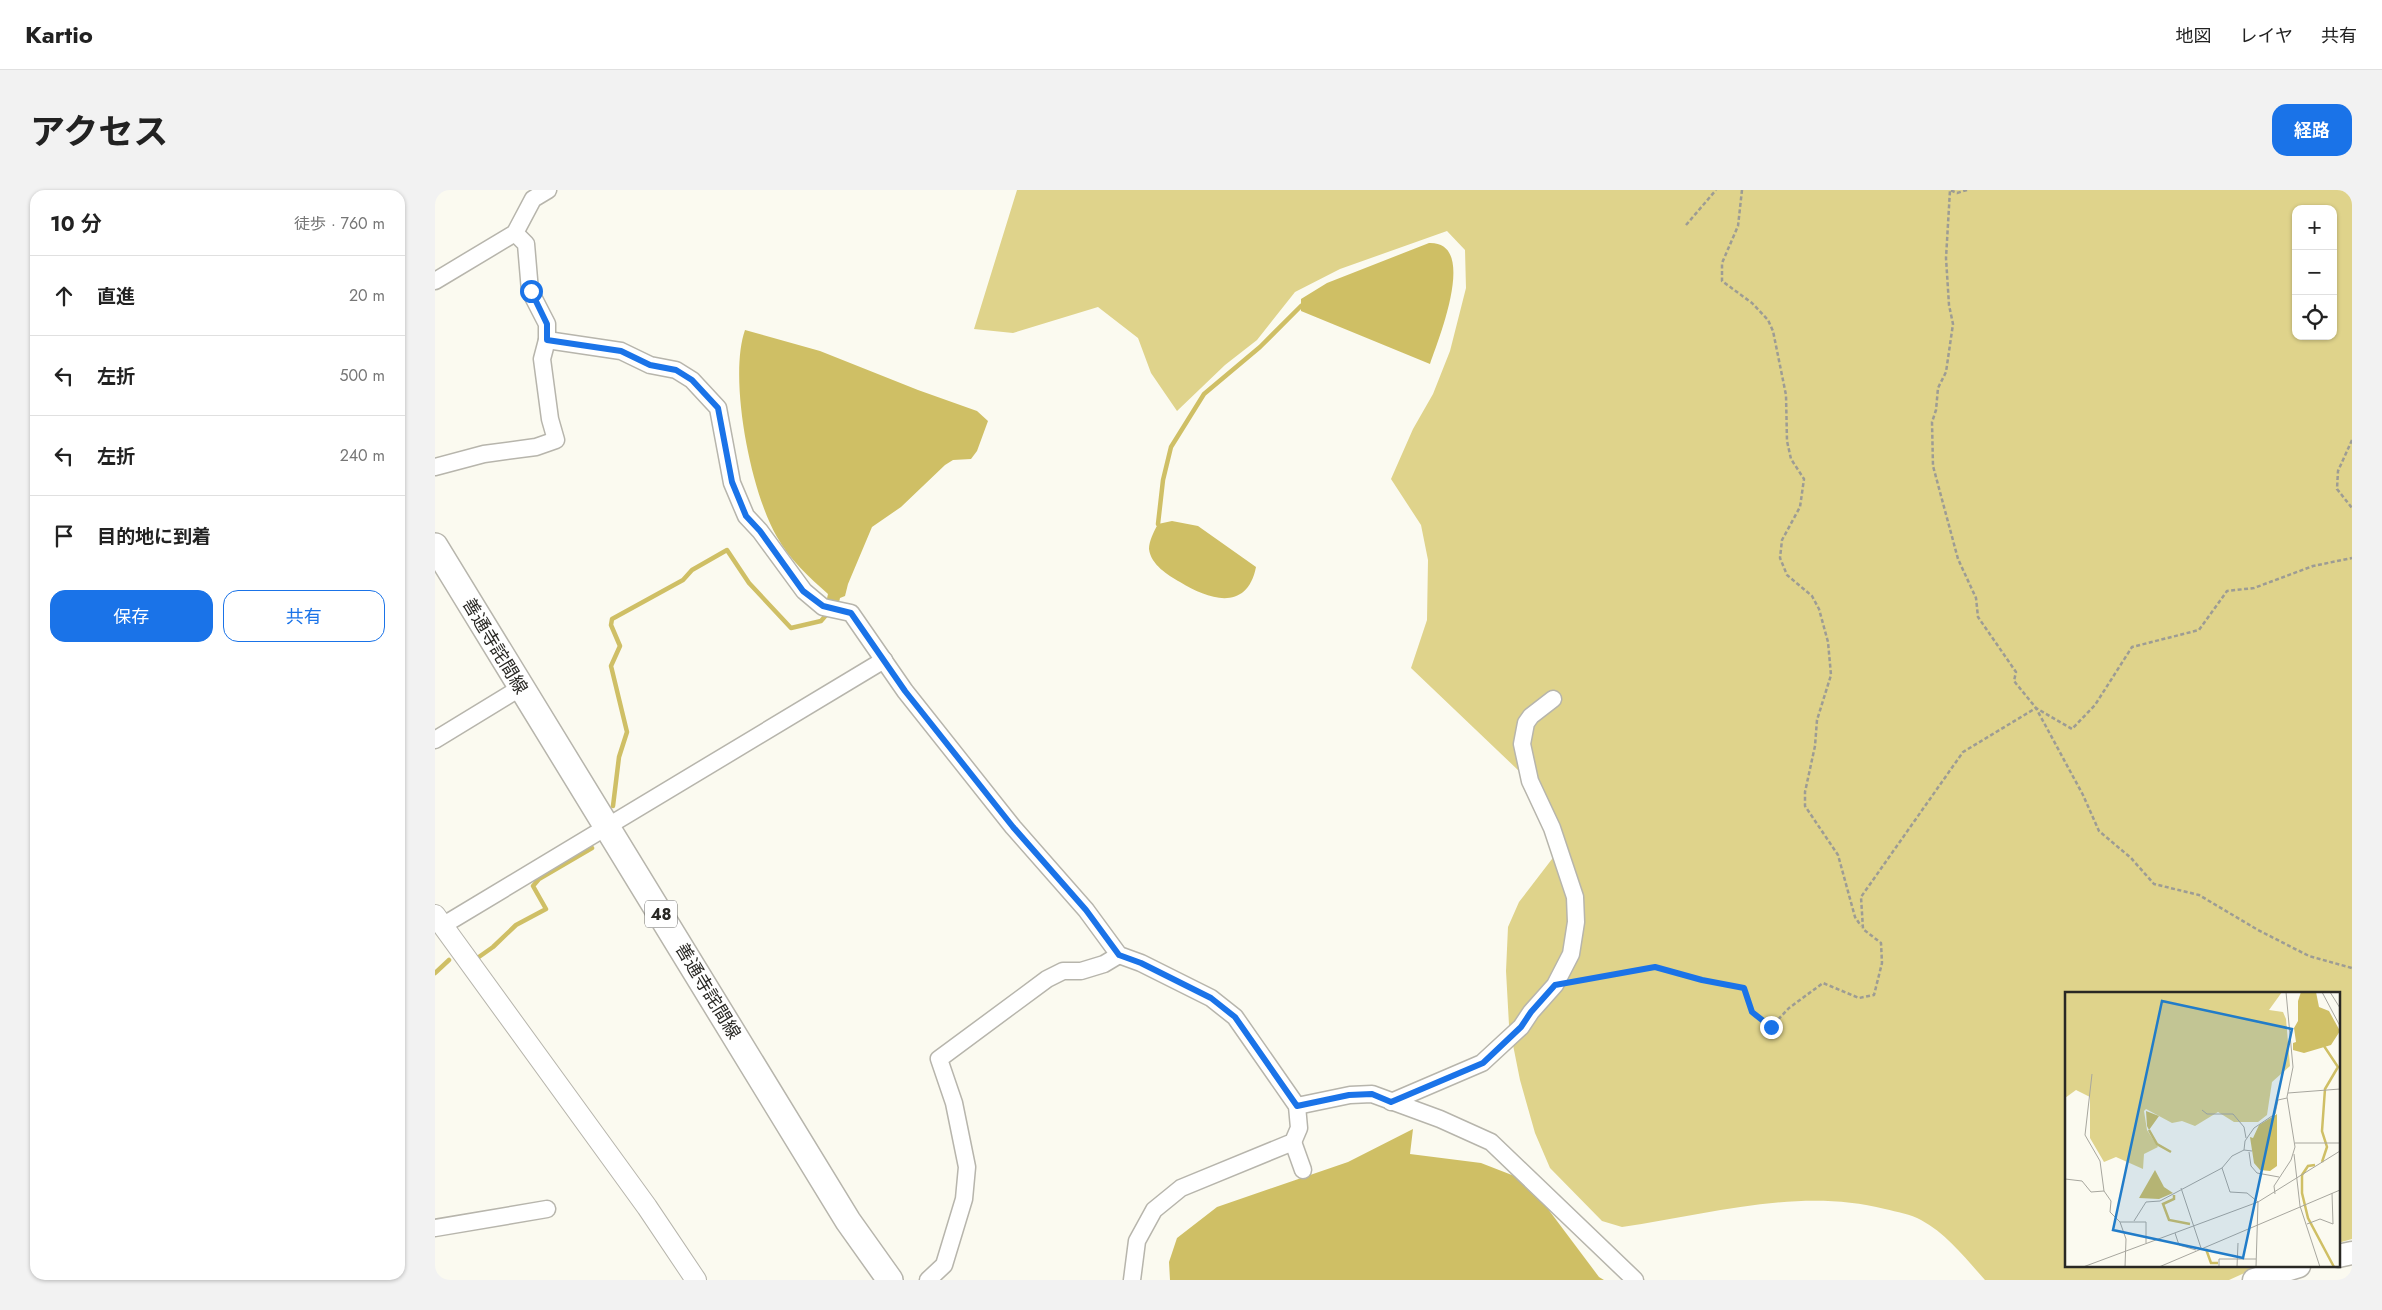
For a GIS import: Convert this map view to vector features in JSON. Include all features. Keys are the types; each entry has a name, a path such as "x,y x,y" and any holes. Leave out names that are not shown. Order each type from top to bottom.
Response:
{"main road":[{"name":"善通寺詫間線","path":"435,546 519,688 607,827 848,1221 890,1280"},
{"path":"2339,1256 2352,1253"},
{"path":"2254,1280 2293,1268"}],"street":[{"path":"435,281 515,233 533,199 548,190"},
{"path":"435,467 484,454 536,447 556,440 550,419 542,359 547,340 547,324 531,291 526,244 515,233"},
{"path":"547,340 621,351 650,365 676,370 692,380 718,408 732,482 746,516 760,531 803,591 823,606 851,613 905,691 1013,827 1086,910 1119,955 1141,963 1211,998 1229,1012 1263,1054 1274,1074 1297,1106 1299,1128 1293,1142 1303,1170"},
{"path":"696,1280 647,1207 438,921 607,827 884,660"},
{"path":"435,740 519,688"},
{"path":"1391,1102 1483,1063 1521,1027 1531,1012 1555,985 1571,954 1576,922 1575,897 1569,874 1552,828 1530,781 1522,744 1526,723 1531,716 1553,699"},
{"path":"928,1280 944,1265 964,1199 967,1167 954,1103 939,1059 1047,979 1063,971 1081,971 1104,964 1119,955"},
{"path":"1297,1106 1349,1095 1372,1094 1440,1119 1491,1142 1635,1280"},
{"path":"1132,1280 1137,1241 1154,1210 1181,1188 1293,1142"},
{"path":"435,1228 547,1209"}],"path":[{"path":"1687,225 1716,190"},
{"path":"1555,985 1655,967 1702,980 1744,988 1752,1012 1771,1027 1789,1008 1823,983 1859,998 1874,995 1882,963 1881,942 1863,929 1855,917 1838,855 1805,806 1805,792 1815,746 1817,720 1831,675 1828,642 1819,609 1811,596 1787,575 1780,558 1782,540 1800,507 1804,479 1791,459 1787,441 1785,395 1773,332 1768,320 1751,303 1722,281 1722,263 1738,226 1742,190"},
{"path":"1967,190 1957,193 1950,190 1947,209 1948,240 1946,258 1949,305 1953,324 1946,372 1938,388 1936,410 1932,422 1933,466 1958,559 1976,598 1978,617 2016,672 2014,680 2036,708 2083,795 2099,831 2131,858 2154,884 2199,895 2258,930 2309,956 2352,968"},
{"path":"2352,440 2338,470 2337,489 2352,508"},
{"path":"2036,708 2072,729 2095,705 2132,647 2199,630 2227,591 2254,588 2313,566 2352,558"},
{"path":"1863,929 1861,897 1963,752 2036,708"}],"shaded area":[{"path":"1017,190 2352,190 2352,1239 2339,1243 2339,992 2065,992 2065,1268 2256,1268 2229,1280 1985,1280 1948,1240 1921,1220 1904,1213 1852,1203 1819,1201 1754,1205 1622,1227 1602,1221 1550,1168 1535,1133 1520,1080 1509,1025 1506,971 1508,927 1519,902 1552,859 1558,841 1540,791 1411,668 1427,620 1428,560 1421,525 1391,479 1413,429 1433,394 1450,351 1466,288 1465,250 1447,231 1340,269 1295,292 1257,340 1225,365 1177,411 1151,373 1138,338 1098,307 1013,333 974,329"},
{"path":"1429,243 1444,247 1451,258 1453,274 1446,315 1430,364 1301,311 1301,299 1327,283"},
{"path":"745,330 820,351 977,411 988,421 977,451 971,459 953,460 945,465 901,507 872,527 848,584 845,596 840,598 838,607 826,603 828,594 787,553 767,517 751,465 741,405 740,351"},
{"path":"1172,521 1198,526 1256,567 1251,581 1244,591 1236,596 1226,598 1214,597 1191,588 1161,569 1150,555 1150,543 1158,524"},
{"path":"1413,1129 1410,1154 1481,1163 1527,1181 1599,1277 1604,1280 1170,1280 1169,1262 1177,1238 1217,1207 1348,1162"}],"waterway":[{"path":"1158,524 1163,480 1171,447 1204,394 1260,347 1301,306"},
{"path":"613,806 619,757 627,732 611,666 620,646 611,625 612,619 683,580 692,570 727,550 749,583 791,628 821,621 827,614"},
{"path":"476,959 493,947 516,925 546,909 533,886 539,879 592,848"},
{"path":"435,973 449,960"}],"route":[{"path":"531,291 547,324 547,340 621,351 650,365 676,370 692,380 718,408 732,482 746,516 760,531 775,555 803,591 823,606 832,610 851,613 905,691 1013,827 1086,910 1119,955 1141,963 1155,972 1211,998 1235,1017 1263,1054 1274,1074 1297,1106 1349,1095 1372,1094 1391,1102 1483,1063 1521,1027 1531,1012 1555,985 1655,967 1702,980 1744,988 1752,1012 1771,1027"}]}
